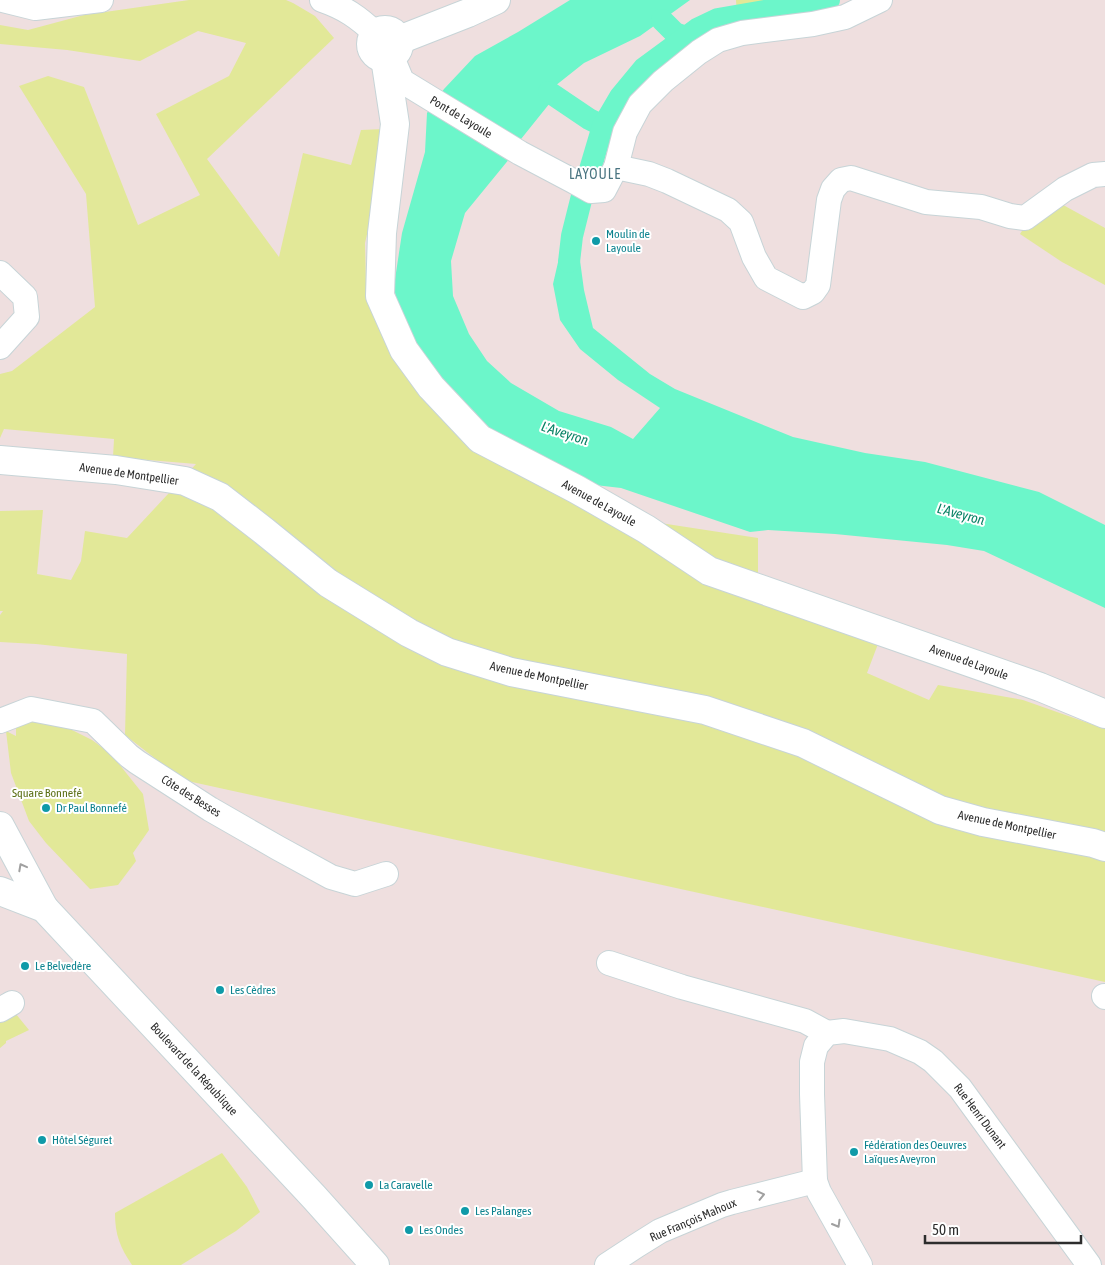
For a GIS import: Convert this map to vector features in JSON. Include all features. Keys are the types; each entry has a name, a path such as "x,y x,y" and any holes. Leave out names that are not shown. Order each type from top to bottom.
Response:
{"street":[{"path":"2,0 35,8 101,0"},
{"name":"Pont de Layoule","path":"322,0 340,6 361,20 391,54 520,153 582,186 604,190 616,166"},
{"path":"391,54 496,0"},
{"path":"880,0 845,17 813,24 742,33 718,40 705,48 663,81 640,104 625,132 616,166 649,174 667,181 728,210 742,222 754,257 766,278 803,298 813,292 818,285 829,200 833,189 841,180 851,178 926,202 981,207 1010,216 1025,218 1065,189 1093,175 1105,174"},
{"name":"Avenue de Layoule","path":"391,54 395,124 382,233 380,296 404,350 431,388 480,439 576,489 630,520 709,571 1031,684 1105,714"},
{"path":"0,273 25,297 27,318 0,347"},
{"name":"Avenue de Montpellier","path":"0,460 116,470 185,482 220,497 328,583 409,633 447,652 511,672 705,710 803,743 940,810 983,822 1093,843 1105,847"},
{"name":"Côte des Besses","path":"0,721 31,709 93,722 137,762 210,809 331,877 355,884 386,874"},
{"path":"0,826 44,908"},
{"name":"Boulevard de la République","path":"0,891 44,908 314,1196 375,1265"},
{"name":"Rue Henri Dunant","path":"610,963 682,986 805,1021 828,1033 844,1031 890,1039 920,1052 934,1061 960,1088 1089,1265"},
{"path":"828,1033 816,1046 812,1062 815,1182 860,1265"},
{"name":"Rue François Mahoux","path":"607,1265 660,1231 722,1205 815,1182"}],"green space":[{"path":"189,0 286,0 315,16 334,38 207,159 279,257 303,153 351,165 361,130 384,129 377,191 365,243 366,286 381,333 432,400 595,513 758,538 758,601 878,644 867,673 929,700 938,685 1023,700 1105,729 1105,982 183,780 125,735 127,654 0,642 0,615 3,611 0,611 0,511 43,510 37,574 71,580 81,561 85,531 127,538 196,464 113,457 114,439 4,429 0,438 0,374 12,371 95,307 86,194 19,86 48,76 84,87 138,225 200,195 156,114 229,76 246,43 198,31 140,61 67,50 0,44 0,25 28,30 84,15"},
{"path":"736,0 829,0 737,16"},
{"path":"1045,195 1105,228 1105,285 1062,262 1020,234"},
{"name":"Square Bonnefé","path":"16,721 58,723 92,740 111,754 143,794 149,830 133,853 136,861 118,885 90,889 46,843 29,821 11,773 6,731 16,736"},
{"path":"11,1008 29,1030 6,1041 0,1048 0,1014"},
{"path":"222,1153 247,1187 260,1212 236,1231 181,1265 132,1265 119,1240 115,1213"}],"water":[{"name":"L'Aveyron","path":"570,0 690,0 640,36 584,63 555,86 562,88 517,144 510,158 465,213 451,261 453,296 469,334 487,361 511,383 559,411 611,427 633,439 660,408 618,380 580,349 560,320 553,284 565,232 576,231 584,290 593,328 650,374 675,389 793,437 865,453 925,462 1039,492 1105,525 1105,608 984,551 947,545 835,534 768,530 750,532 621,488 595,485 489,434 440,385 399,317 394,286 402,233 425,152 427,113 444,89 475,56"}],"waterway":[{"path":"569,262 572,236 603,126 620,97 644,68 697,29 718,19 829,0"},
{"path":"662,20 675,33 686,37"},
{"path":"549,92 589,119 603,126"}],"place":[{"name":"Moulin de Layoule","path":"596,241"},
{"name":"Dr Paul Bonnefé","path":"46,808"},
{"name":"Le Belvedère","path":"25,966"},
{"name":"Les Cèdres","path":"220,990"},
{"name":"Hôtel Séguret","path":"42,1140"},
{"name":"Fédération des Oeuvres Laïques Aveyron","path":"854,1152"},
{"name":"La Caravelle","path":"369,1185"},
{"name":"Les Palanges","path":"465,1211"},
{"name":"Les Ondes","path":"409,1230"}],"district":[{"name":"LAYOULE","path":"595,174"}]}
